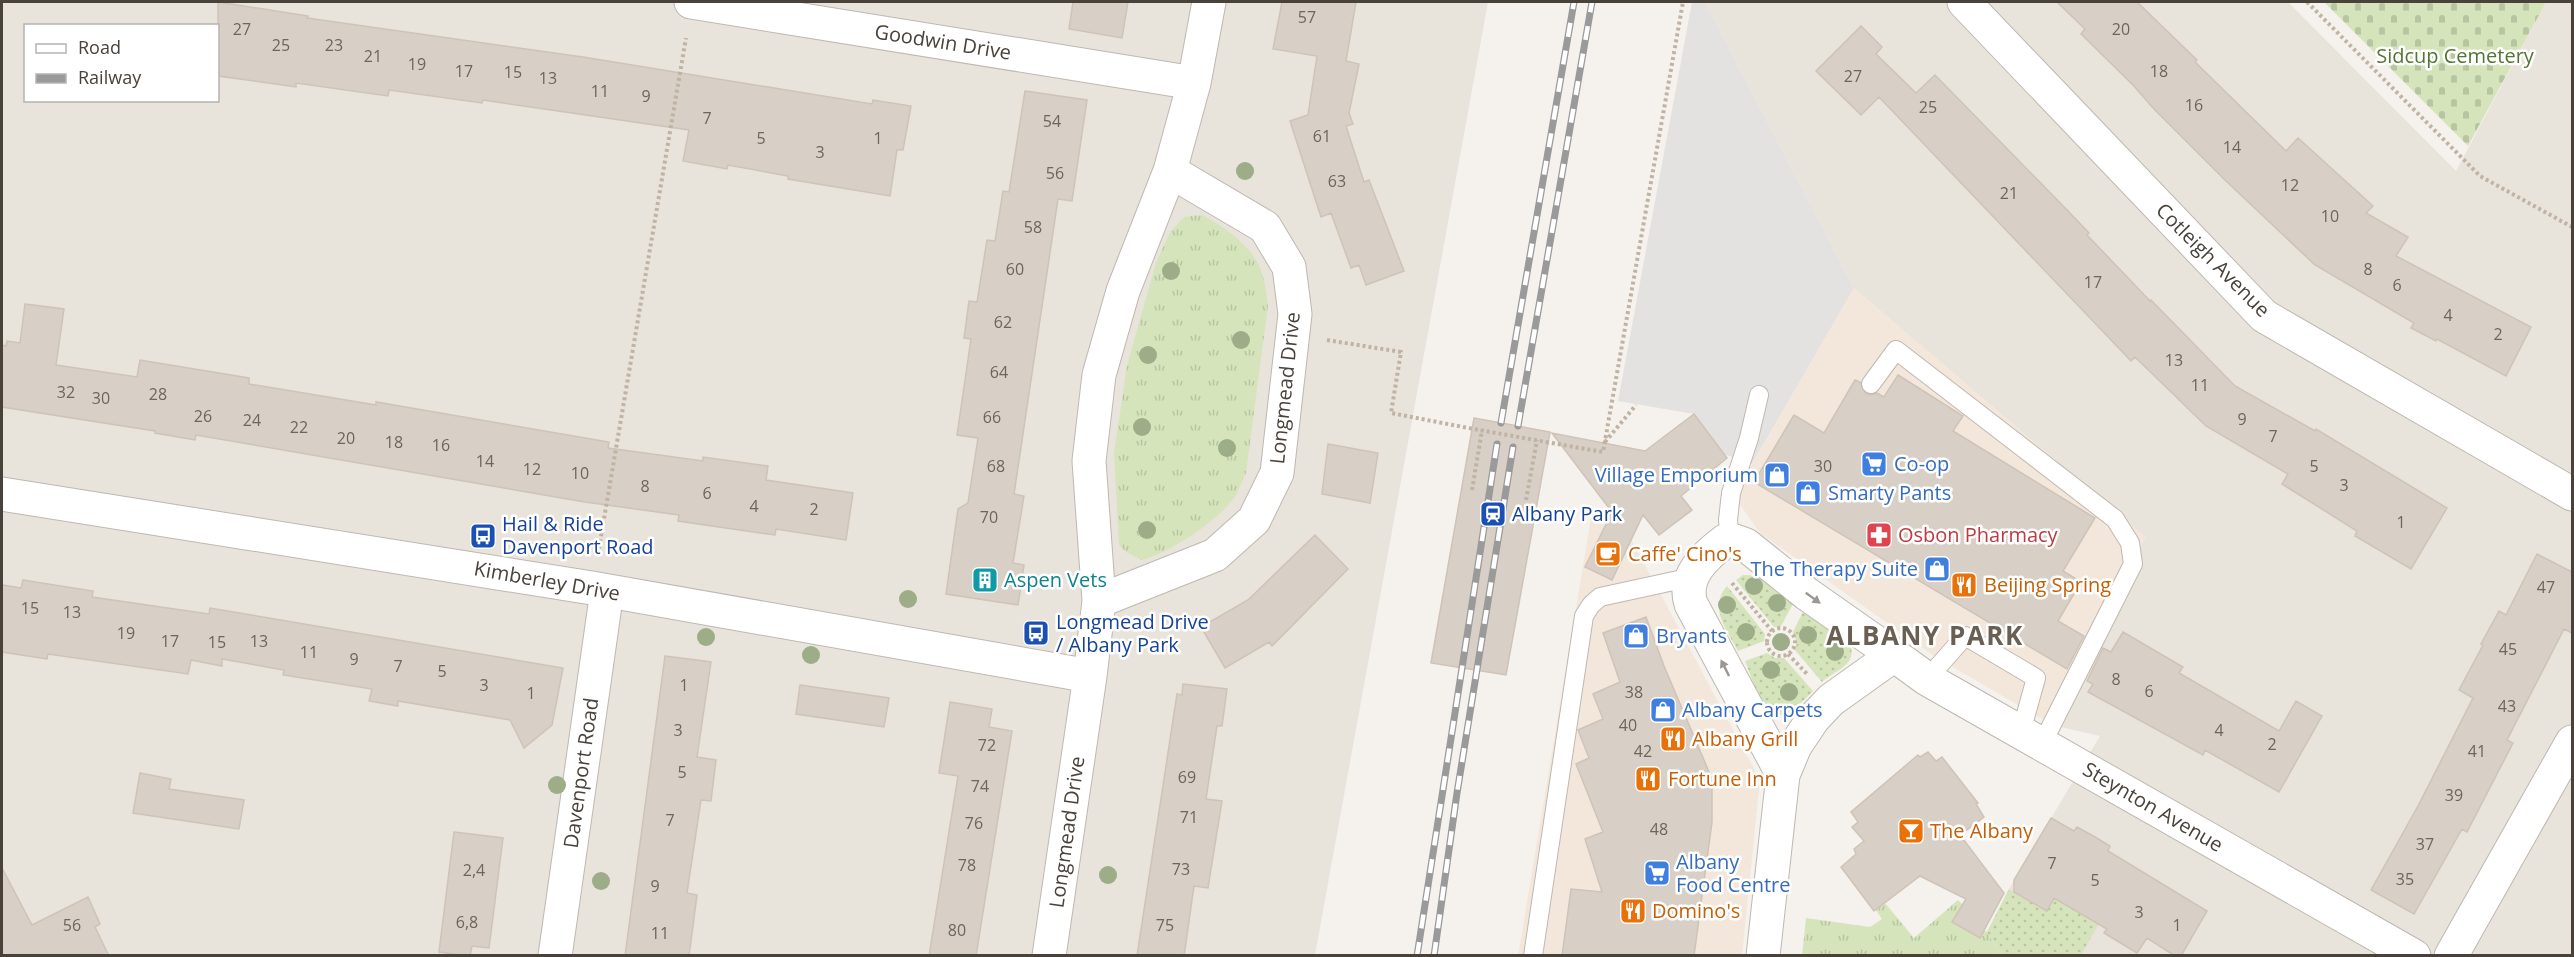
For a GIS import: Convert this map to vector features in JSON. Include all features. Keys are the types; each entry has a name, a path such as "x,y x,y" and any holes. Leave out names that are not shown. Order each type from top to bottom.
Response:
{"street":[{"name":"Goodwin Drive","path":"703,2 1194,83"},
{"name":"Longmead Drive","path":"1049,956 1099,602 1089,461 1099,375 1123,291 1170,171 1194,83 1209,2"},
{"name":"Cotleigh Avenue","path":"1964,2 2264,316 2572,494"},
{"name":"Longmead Drive","path":"1099,602 1215,555 1254,520 1277,473 1294,334 1295,314 1289,267 1265,227 1170,171"},
{"name":"Kimberley Drive","path":"2,494 600,589 1090,676"},
{"name":"Steynton Avenue","path":"1710,557 1746,545 1807,594 1927,678 2414,956"},
{"path":"1710,557 1687,593 1783,775"},
{"name":"Davenport Road","path":"555,956 600,589"},
{"path":"1762,956 1783,775 1795,746 1813,719 1831,700 1894,655"},
{"path":"2451,956 2572,742"}],"lane":[{"path":"1871,384 1896,350 2115,519 2130,543 2133,564 2032,738"},
{"path":"1533,956 1584,616 1600,597 1710,557 1728,520 1731,493 1749,438 1759,395"},
{"path":"1927,678 1965,636 2036,678 2032,738"}],"path":[{"path":"600,589 703,2"},
{"path":"1294,334 1401,352 1391,413 1603,452 1683,2"},
{"path":"2307,2 2480,176 2572,226"},
{"path":"1605,442 1636,405"},
{"path":"1472,490 1482,430"},
{"path":"1526,500 1537,440"},
{"path":"1710,557 1772,631"},
{"path":"1780,628 1792,634 1793,647 1788,654 1779,655 1771,651 1767,639 1772,631 1780,628"}],"shaded area":[{"path":"2,2 1488,2 1315,955 2,956"},
{"path":"1692,2 1705,2 1854,288 1752,464 1724,454 1694,414 1618,401"},
{"path":"1705,2 2288,2 2456,171 2546,2 2572,2 2572,955 2001,955 1987,932 2009,889 2100,736 2052,725 2145,537 1854,288"},
{"path":"1854,288 2145,537 2052,725 1934,656 1760,533 1734,496"},
{"path":"1591,518 1630,537 1760,780 1742,955 1518,956"}],"green space":[{"name":"Sidcup Cemetery","path":"2324,2 2546,2 2468,146"},
{"path":"1201,215 1218,224 1243,244 1256,260 1265,286 1268,305 1246,473 1234,498 1216,517 1179,543 1142,560 1126,552 1119,545 1114,453 1127,366 1156,263 1170,232 1184,217"},
{"path":"1743,575 1764,580 1794,602 1781,626 1774,627 1736,580"},
{"path":"1727,586 1765,634 1764,641 1738,651 1719,611 1719,602"},
{"path":"1804,610 1850,644 1852,651 1848,663 1822,682 1795,650 1797,643 1793,632"},
{"path":"1767,653 1775,658 1784,658 1813,691 1789,715 1779,715 1765,705 1755,688 1745,661"},
{"path":"2130,864 2132,865 2081,955 2001,955 1987,932 2009,889 2046,911 2056,894 2096,922"},
{"path":"1958,900 1963,905 1952,922 1980,938 1984,930 1987,932 2001,955 1802,956 1806,918 1870,927 1882,919 1876,910 1885,903 1914,938"}],"building":[{"path":"218,2 308,16 307,18 583,57 872,104 873,100 911,106 903,150 897,150 890,196 788,179 788,176 728,165 727,169 683,161 689,130 483,100 482,103 389,90 388,96 296,83 296,87 219,76"},
{"path":"1073,2 1128,2 1122,38 1069,29"},
{"path":"1282,2 1356,2 1346,61 1359,64 1349,113 1353,124 1346,126 1364,182 1369,180 1404,271 1366,285 1359,265 1351,268 1331,213 1321,217 1290,121 1308,115 1317,56 1273,49"},
{"path":"2057,2 2137,2 2286,151 2298,138 2373,206 2366,213 2408,237 2396,256 2531,327 2506,376 2437,339 2436,341 2411,328 2414,323 2315,265 2154,109 2081,34 2085,29"},
{"path":"1861,26 1882,47 1876,54 1916,93 1935,75 2089,233 2087,235 2150,301 2235,386 2315,431 2316,429 2447,508 2411,569 2355,536 2357,531 2282,484 2288,474 2206,426 2135,357 2131,361 1879,97 1861,115 1816,71"},
{"path":"1025,91 1087,100 1072,201 1058,199 1014,494 1024,496 1013,563 1024,565 1018,605 946,594 958,509 968,503 978,438 957,435 971,339 964,338 969,301 977,302 987,240 995,241 1003,191 1009,192"},
{"path":"25,304 64,309 56,365 137,377 140,360 249,378 249,384 376,405 376,402 609,442 608,448 703,461 703,457 768,466 766,480 853,493 846,540 776,529 775,535 678,521 679,515 585,502 196,435 195,440 155,433 155,431 2,407 2,345 6,346 7,341 20,343"},
{"path":"1898,375 1963,416 1953,431 2095,518 2063,571 2081,582 2058,621 2084,636 2067,669 1754,482 1794,415 1824,433 1855,380 1860,382 1865,393 1870,395 1877,393 1884,397"},
{"path":"1694,414 1727,458 1681,496 1692,510 1659,535 1643,515 1612,580 1585,567 1612,512 1552,433 1645,451"},
{"path":"1474,418 1550,432 1506,675 1431,663"},
{"path":"1328,444 1378,453 1370,503 1322,494"},
{"path":"1315,535 1348,569 1272,646 1269,642 1225,668 1201,627 1248,600"},
{"path":"2537,554 2572,572 2572,633 2564,629 2507,740 2513,743 2467,832 2462,829 2414,914 2371,890 2418,806 2473,698 2459,690 2483,645 2481,644 2499,611 2506,615"},
{"path":"23,580 93,591 92,597 209,614 210,608 563,668 552,725 524,748 510,720 398,701 398,706 369,701 372,689 283,675 284,670 222,659 222,666 191,660 188,674 48,654 47,659 2,652 2,585 21,588"},
{"path":"1646,617 1664,666 1712,779 1712,822 1694,956 1562,956 1571,889 1602,892 1585,839 1603,832 1576,764 1589,758 1578,730 1603,719 1593,694 1620,682 1603,633"},
{"path":"2123,632 2183,667 2179,673 2279,731 2296,701 2322,716 2279,792 2205,750 2203,755 2088,692 2093,684 2087,681 2103,648 2111,652"},
{"path":"665,656 711,662 697,757 716,760 711,801 701,800 687,893 697,895 689,956 625,956"},
{"path":"1183,684 1227,689 1222,726 1217,726 1206,799 1222,801 1208,888 1194,886 1184,956 1137,956 1177,694 1182,695"},
{"path":"800,685 889,698 884,727 796,714"},
{"path":"950,702 992,709 989,727 1012,731 976,956 929,956 958,776 939,773"},
{"name":"The Albany","path":"1928,752 1936,761 1942,757 1978,803 1976,804 1984,817 1960,835 2004,893 1980,938 1952,922 1966,899 1920,876 1874,911 1841,867 1856,854 1854,849 1864,841 1852,827 1858,822 1851,812 1918,755 1920,757"},
{"path":"140,773 171,779 169,789 244,800 239,829 133,813"},
{"path":"2051,818 2074,831 2077,827 2095,837 2110,846 2108,851 2207,911 2181,956 2175,956 2147,938 2137,953 2104,933 2107,929 2054,898 2047,911 2014,892 2014,880"},
{"path":"454,832 503,838 489,948 472,946 470,956 439,952"},
{"path":"2,868 32,925 88,897 100,924 95,927 109,956 2,956"}],"railway":[{"path":"1501,423 1574,2"},
{"path":"1518,426 1592,2"},
{"path":"1417,956 1497,444"},
{"path":"1434,956 1457,793 1513,447"}],"place":[{"name":"Co-op","path":"1874,464"},
{"name":"Village Emporium","path":"1777,475"},
{"name":"Smarty Pants","path":"1808,493"},
{"name":"Albany Park","path":"1493,514"},
{"name":"Osbon Pharmacy","path":"1879,535"},
{"name":"Hail & Ride Davenport Road","path":"483,536"},
{"name":"Caffe' Cino's","path":"1608,554"},
{"name":"The Therapy Suite","path":"1937,569"},
{"name":"Aspen Vets","path":"985,580"},
{"name":"Beijing Spring","path":"1964,585"},
{"name":"Longmead Drive / Albany Park","path":"1036,633"},
{"name":"Bryants","path":"1636,636"},
{"name":"Albany Carpets","path":"1663,710"},
{"name":"Albany Grill","path":"1673,739"},
{"name":"Fortune Inn","path":"1648,779"},
{"name":"The Albany","path":"1911,831"},
{"name":"Albany Food Centre","path":"1657,873"},
{"name":"Domino's","path":"1633,911"}],"district":[{"name":"ALBANY PARK","path":"1925,636"}]}
